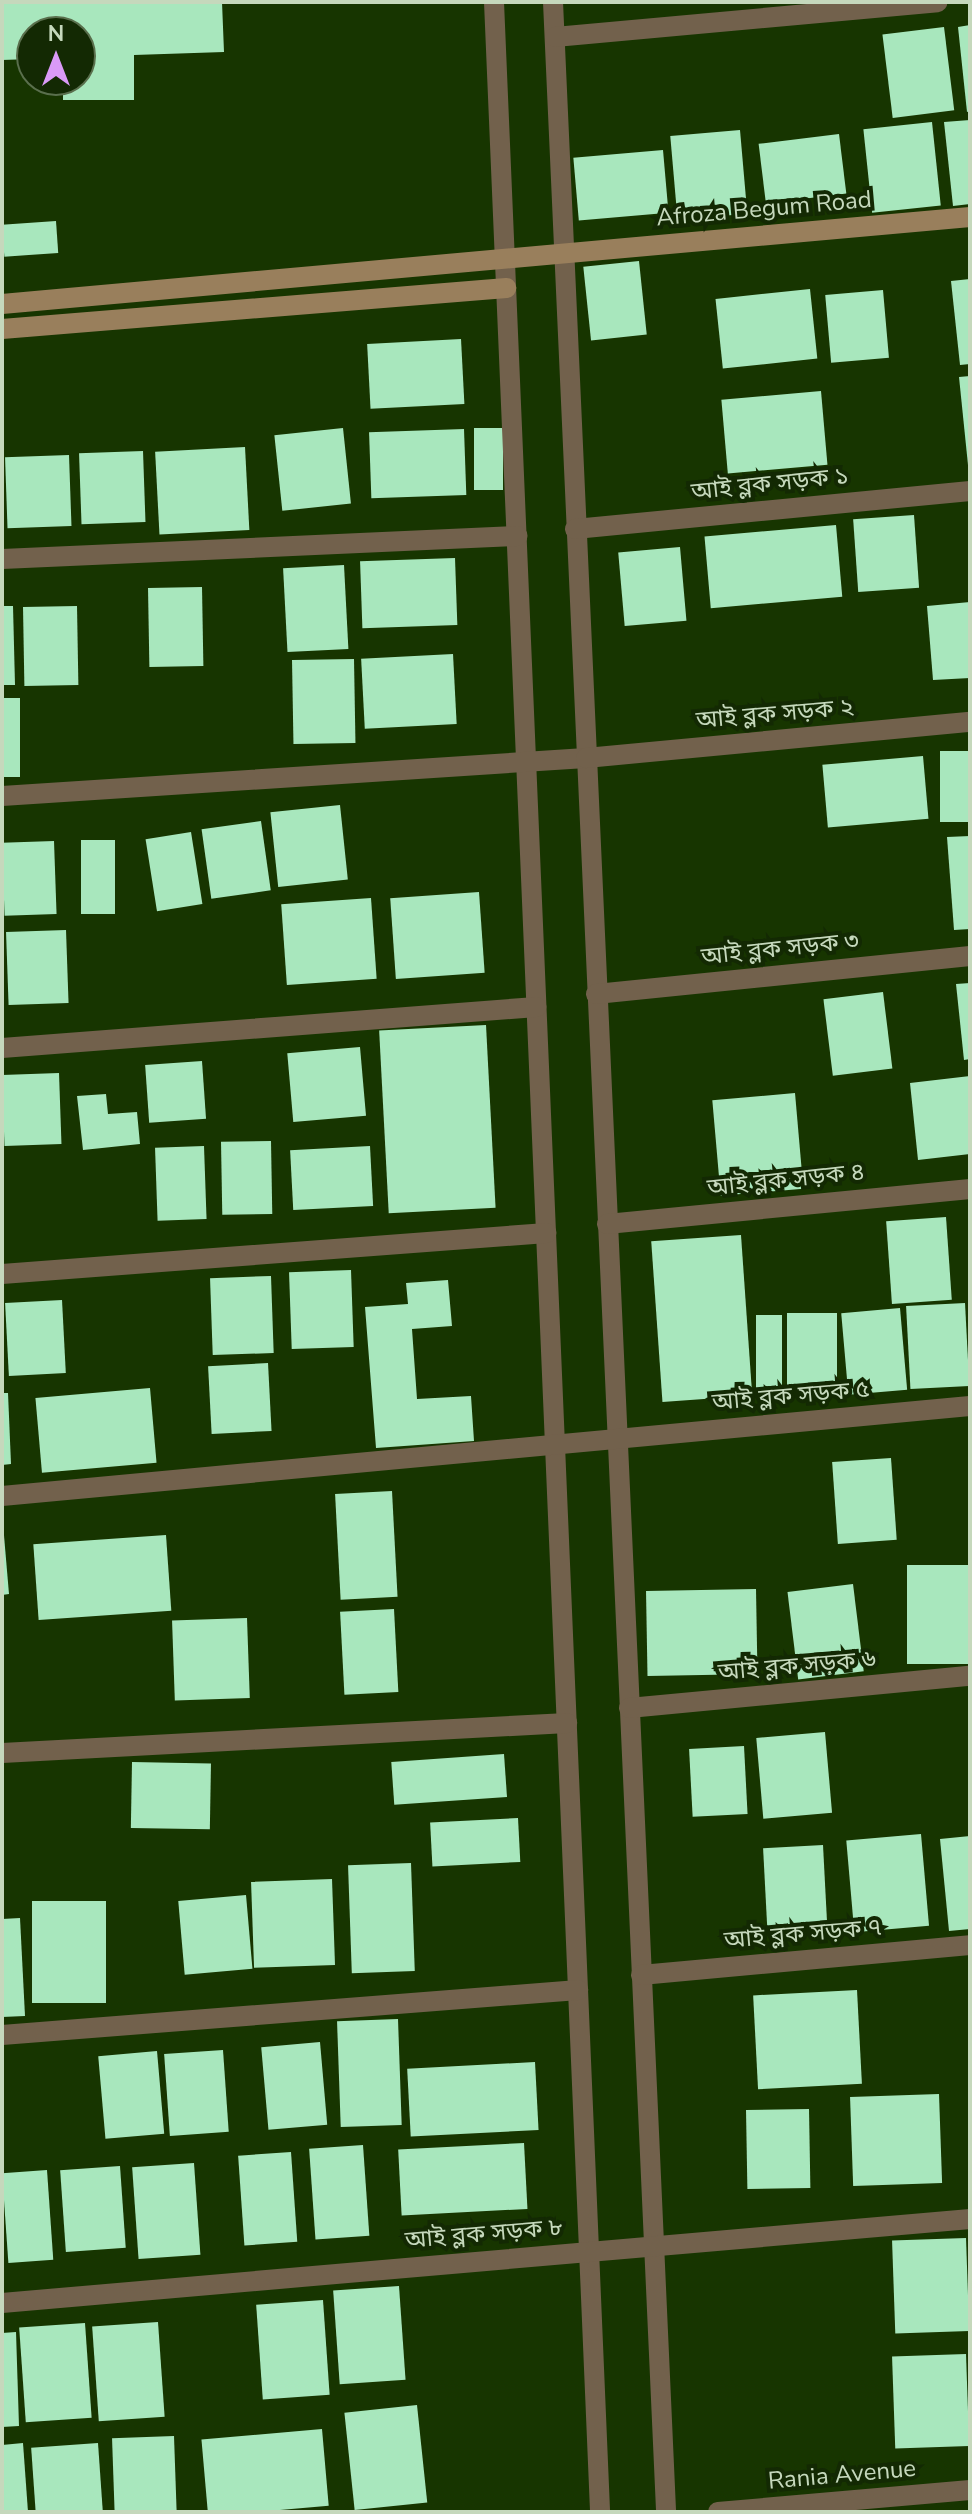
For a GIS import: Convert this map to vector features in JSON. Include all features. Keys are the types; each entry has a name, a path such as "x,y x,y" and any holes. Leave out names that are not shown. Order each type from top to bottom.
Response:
{"street":[{"path":"494,2 600,2512"},
{"path":"553,2 666,2512"},
{"path":"555,37 937,2"},
{"name":"Afroza Begum Road","path":"2,304 970,217"},
{"path":"2,329 506,288"},
{"name":"আই ব্লক সড়ক ১","path":"575,529 970,491"},
{"path":"2,559 517,536"},
{"name":"আই ব্লক সড়ক ২","path":"2,796 586,758 970,722"},
{"name":"আই ব্লক সড়ক ৩","path":"596,994 970,956"},
{"path":"2,1048 536,1007"},
{"name":"আই ব্লক সড়ক ৪","path":"607,1224 970,1189"},
{"path":"2,1274 546,1233"},
{"name":"আই ব্লক সড়ক ৫","path":"2,1496 970,1406"},
{"name":"আই ব্লক সড়ক ৬","path":"629,1708 970,1676"},
{"path":"2,1753 567,1723"},
{"name":"আই ব্লক সড়ক ৭","path":"641,1975 970,1945"},
{"path":"2,2035 578,1990"},
{"name":"আই ব্লক সড়ক ৮","path":"2,2303 970,2219"},
{"name":"Rania Avenue","path":"718,2512 970,2490"}],"building":[{"path":"2,2 222,2 224,52 134,55 134,100 63,100 63,96 96,96 96,16 16,16 16,60 2,60"},
{"path":"970,25 970,111 967,112 958,27"},
{"path":"944,27 954,110 893,118 882,35"},
{"path":"970,120 970,204 953,206 944,122"},
{"path":"932,122 941,206 872,213 863,129"},
{"path":"740,130 747,214 678,220 670,136"},
{"path":"839,134 846,194 766,203 759,144"},
{"path":"663,150 668,213 579,221 573,158"},
{"path":"56,221 58,253 4,257 2,225"},
{"path":"639,261 647,335 591,340 583,267"},
{"path":"970,279 970,364 960,365 951,281"},
{"path":"810,289 817,359 723,369 716,299"},
{"path":"883,290 889,358 831,363 825,295"},
{"path":"461,339 464,404 371,409 367,344"},
{"path":"970,376 970,465 968,465 959,377"},
{"path":"821,391 827,465 728,473 721,400"},
{"path":"343,428 351,504 282,511 274,435"},
{"path":"474,428 503,428 503,490 474,490"},
{"path":"464,429 466,495 371,498 369,432"},
{"path":"245,447 249,530 159,535 155,452"},
{"path":"143,451 145,522 82,524 79,453"},
{"path":"69,455 71,526 8,528 5,457"},
{"path":"914,515 919,588 858,592 853,519"},
{"path":"836,525 842,597 711,608 705,537"},
{"path":"680,547 686,621 625,626 618,552"},
{"path":"455,558 457,625 362,628 360,561"},
{"path":"344,565 348,649 287,652 283,568"},
{"path":"202,587 203,666 149,667 148,588"},
{"path":"970,602 970,678 933,680 927,606"},
{"path":"2,606 13,606 15,685 2,685"},
{"path":"77,606 78,685 24,686 23,607"},
{"path":"453,654 457,724 365,729 361,659"},
{"path":"354,659 355,743 293,744 292,660"},
{"path":"2,698 20,698 20,777 2,777"},
{"path":"940,751 970,751 970,822 940,822"},
{"path":"923,756 928,819 828,828 822,765"},
{"path":"340,805 348,880 278,887 270,812"},
{"path":"261,821 271,890 211,899 202,829"},
{"path":"191,832 202,904 157,911 146,839"},
{"path":"970,836 970,929 954,930 947,837"},
{"path":"81,840 115,840 115,914 81,914"},
{"path":"54,841 57,914 5,916 2,843"},
{"path":"479,892 485,973 396,979 390,898"},
{"path":"371,898 377,979 287,985 281,904"},
{"path":"66,930 69,1003 9,1005 6,932"},
{"path":"970,983 970,1059 964,1060 956,984"},
{"path":"883,992 892,1068 833,1076 823,999"},
{"path":"486,1025 496,1208 389,1213 379,1031"},
{"path":"360,1047 366,1116 293,1122 287,1053"},
{"path":"202,1061 206,1119 149,1123 145,1065"},
{"path":"59,1073 61,1144 5,1146 2,1075"},
{"path":"970,1076 970,1154 918,1160 910,1083"},
{"path":"795,1093 803,1189 721,1196 712,1100"},
{"path":"106,1094 108,1114 137,1112 140,1144 83,1150 77,1096"},
{"path":"271,1141 272,1214 222,1215 221,1142"},
{"path":"204,1146 207,1219 158,1221 155,1148"},
{"path":"370,1146 373,1206 293,1210 290,1150"},
{"path":"946,1217 952,1300 892,1304 886,1221"},
{"path":"741,1235 752,1396 662,1402 651,1241"},
{"path":"351,1270 354,1347 292,1349 289,1272"},
{"path":"271,1276 274,1353 213,1355 210,1278"},
{"path":"448,1280 452,1326 412,1329 417,1399 471,1396 474,1441 376,1448 365,1307 408,1304 406,1283"},
{"path":"62,1300 66,1373 9,1376 5,1303"},
{"path":"965,1303 969,1386 910,1389 906,1306"},
{"path":"900,1308 907,1390 848,1395 841,1313"},
{"path":"787,1313 837,1313 837,1391 787,1391"},
{"path":"756,1315 782,1315 782,1394 756,1394"},
{"path":"268,1363 272,1431 212,1434 208,1366"},
{"path":"150,1388 157,1463 42,1473 35,1398"},
{"path":"2,1393 8,1393 11,1464 2,1465"},
{"path":"891,1458 897,1540 838,1544 832,1462"},
{"path":"392,1491 398,1597 341,1600 335,1494"},
{"path":"2,1512 9,1594 2,1595"},
{"path":"166,1535 171,1611 39,1620 33,1544"},
{"path":"907,1565 970,1565 970,1664 907,1664"},
{"path":"853,1584 864,1671 798,1679 787,1592"},
{"path":"756,1589 757,1674 648,1676 646,1591"},
{"path":"394,1609 398,1692 344,1695 340,1612"},
{"path":"247,1618 250,1698 175,1701 172,1621"},
{"path":"825,1732 832,1813 763,1819 756,1738"},
{"path":"744,1746 748,1814 693,1817 689,1749"},
{"path":"504,1754 507,1797 394,1805 391,1762"},
{"path":"132,1762 211,1763 210,1829 131,1828"},
{"path":"518,1818 520,1862 432,1867 430,1823"},
{"path":"921,1834 929,1926 854,1932 846,1841"},
{"path":"970,1836 970,1929 949,1931 940,1839"},
{"path":"823,1845 827,1929 767,1932 763,1848"},
{"path":"411,1863 415,1971 352,1973 348,1865"},
{"path":"332,1879 335,1965 254,1968 251,1882"},
{"path":"246,1895 252,1969 185,1975 178,1901"},
{"path":"32,1901 106,1901 106,2003 32,2003"},
{"path":"20,1918 25,2016 2,2017 2,1919"},
{"path":"857,1990 862,2084 758,2089 753,1995"},
{"path":"398,2019 402,2125 341,2127 337,2021"},
{"path":"320,2042 327,2125 268,2130 261,2047"},
{"path":"223,2050 229,2132 170,2136 164,2054"},
{"path":"157,2051 164,2134 105,2139 98,2056"},
{"path":"535,2062 539,2130 411,2137 407,2069"},
{"path":"939,2094 942,2183 853,2186 850,2097"},
{"path":"809,2109 810,2188 747,2189 746,2110"},
{"path":"524,2143 527,2209 402,2216 398,2150"},
{"path":"363,2145 369,2236 315,2240 309,2149"},
{"path":"291,2152 297,2242 244,2245 238,2156"},
{"path":"194,2163 200,2255 139,2259 132,2167"},
{"path":"120,2166 126,2248 66,2252 60,2170"},
{"path":"47,2170 53,2260 8,2263 2,2173"},
{"path":"966,2238 969,2331 895,2334 892,2241"},
{"path":"399,2286 406,2380 340,2384 333,2291"},
{"path":"323,2300 330,2395 263,2399 256,2305"},
{"path":"158,2322 165,2417 99,2421 92,2327"},
{"path":"85,2323 92,2418 26,2422 19,2328"},
{"path":"16,2332 19,2426 2,2427 2,2333"},
{"path":"966,2354 969,2446 895,2449 892,2357"},
{"path":"417,2405 427,2502 355,2510 344,2413"},
{"path":"322,2429 329,2506 257,2512 208,2512 201,2440"},
{"path":"174,2436 177,2512 115,2512 112,2438"},
{"path":"23,2443 28,2512 2,2512 2,2445"},
{"path":"98,2443 103,2512 36,2512 31,2448"}]}
